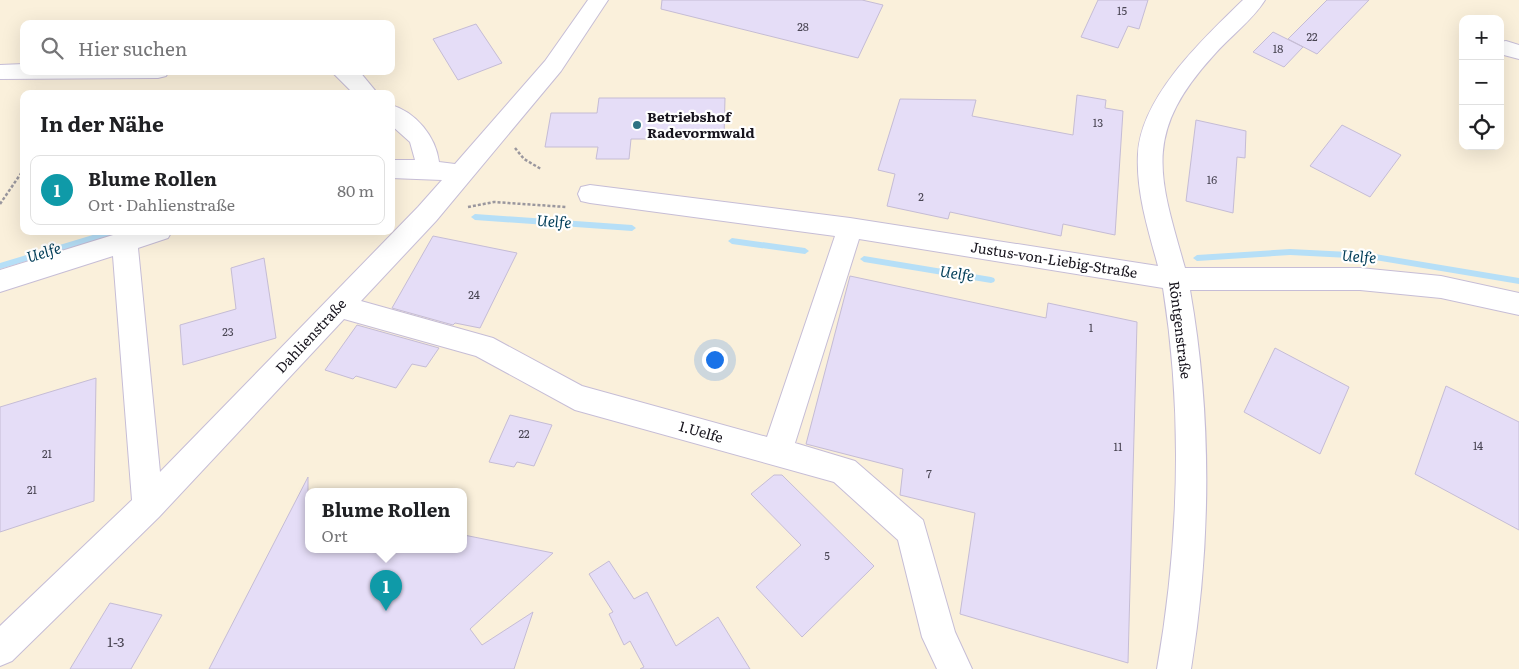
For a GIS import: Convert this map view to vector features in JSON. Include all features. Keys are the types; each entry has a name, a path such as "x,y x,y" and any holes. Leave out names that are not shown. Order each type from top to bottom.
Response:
{"street":[{"name":"Dahlienstraße","path":"0,650 148,506 427,214 553,66 598,0"},
{"name":"Röntgenstraße","path":"1174,669 1183,624 1193,484 1191,422 1175,279 1156,221 1150,184 1149,151 1158,120 1172,90 1191,66 1255,0"},
{"path":"0,72 20,72"},
{"path":"348,75 363,90"},
{"path":"395,116 415,132 427,151 428,170"},
{"path":"395,169 428,170 460,174"},
{"name":"Justus-von-Liebig-Straße","path":"590,194 850,228 1175,279 1360,279 1441,287 1519,304"},
{"path":"777,453 850,228"},
{"path":"0,281 147,235"},
{"path":"125,242 148,506"},
{"name":"1.Uelfe","path":"339,306 483,346 575,397 777,453 812,460 844,471 912,531 939,637 955,669"}],"path":[{"path":"0,204 20,175"}],"shaded area":[{"path":"0,0 1519,0 1519,669 0,669"}],"building":[{"path":"662,0 862,0 883,5 858,58 661,9"},
{"path":"1098,0 1148,0 1139,29 1128,26 1118,48 1081,37"},
{"path":"1327,0 1369,0 1317,54 1288,39"},
{"path":"476,24 502,63 458,80 433,39"},
{"path":"1273,32 1303,47 1284,67 1253,52"},
{"path":"1077,95 1106,100 1105,108 1123,111 1115,235 1063,224 1061,236 950,212 948,219 887,206 895,174 878,170 900,99 976,100 972,116 1073,135"},
{"name":"Betriebshof Radevormwald","path":"599,98 725,98 724,137 708,136 708,139 631,139 629,159 596,159 598,147 545,147 551,113 597,113"},
{"path":"1196,120 1246,131 1245,158 1237,157 1233,213 1186,201"},
{"path":"1342,125 1401,155 1370,197 1310,166"},
{"path":"433,236 517,253 480,328 455,323 453,325 392,308"},
{"path":"264,258 276,338 183,365 180,325 236,309 231,268"},
{"path":"850,276 1046,318 1048,303 1137,322 1128,663 960,614 975,513 900,495 903,469 806,444"},
{"path":"357,325 439,348 426,367 412,364 396,388 356,376 353,379 325,370"},
{"path":"1275,348 1349,387 1320,454 1244,412"},
{"path":"96,378 94,501 0,532 0,407"},
{"path":"1446,386 1519,422 1519,530 1415,474"},
{"path":"510,415 552,425 534,466 517,462 514,467 489,462"},
{"path":"774,475 782,475 874,566 802,637 756,587 801,545 751,494"},
{"path":"308,477 308,488 305,488 305,553 467,553 467,536 553,553 470,629 482,645 533,612 514,669 209,669"},
{"path":"609,561 634,599 647,592 676,646 718,617 750,669 640,669 644,667 630,641 624,645 609,614 613,612 589,574"},
{"path":"110,603 162,615 131,669 70,669"}],"waterway":[{"name":"Uelfe","path":"475,217 632,228"},
{"name":"Uelfe","path":"0,266 104,235"},
{"name":"Uelfe","path":"732,241 805,251"},
{"name":"Uelfe","path":"1197,258 1290,252 1369,256 1519,281"},
{"name":"Uelfe","path":"864,259 991,280"}],"place":[{"name":"Betriebshof Radevormwald","path":"637,125"},
{"name":"Blume Rollen","path":"386,611"}]}
